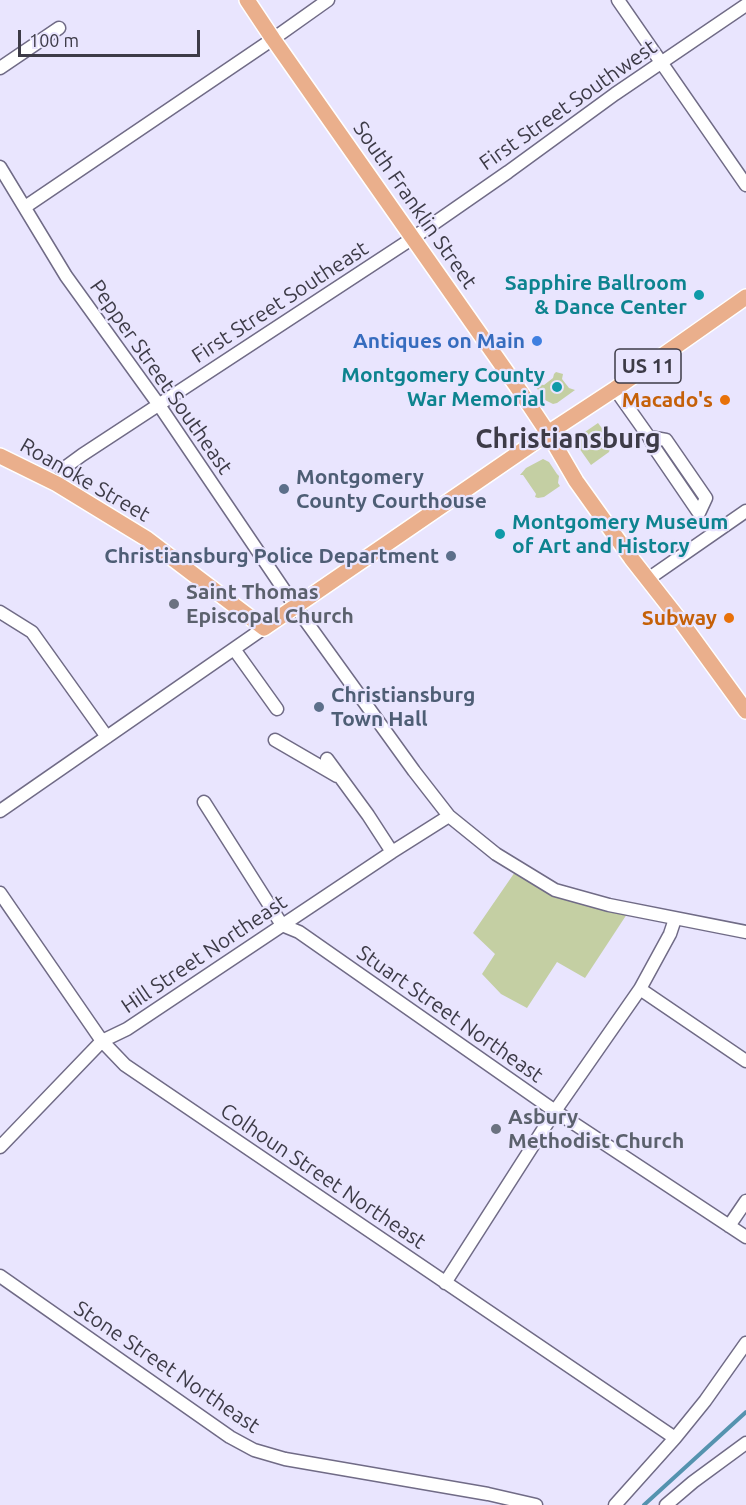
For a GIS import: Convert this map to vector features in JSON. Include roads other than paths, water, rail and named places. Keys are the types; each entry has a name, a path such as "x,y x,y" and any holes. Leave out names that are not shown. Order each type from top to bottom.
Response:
{"main road":[{"name":"South Franklin Street","path":"247,0 548,433 576,481 746,711"},
{"name":"US 11","path":"264,628 746,297"},
{"name":"Roanoke Street","path":"0,456 57,484 147,539 264,628"}],"street":[{"path":"25,207 328,0"},
{"path":"618,0 746,185"},
{"name":"First Street Southwest","path":"413,238 661,62 746,5"},
{"path":"0,68 59,28"},
{"name":"Pepper Street Southeast","path":"0,167 66,276 159,405 295,606 449,816 496,854 555,890 609,905 746,932"},
{"name":"First Street Southeast","path":"57,484 67,466 75,460 413,238"},
{"path":"615,389 649,437 666,440 706,498 699,513"},
{"path":"648,579 746,511"},
{"path":"0,612 32,632 107,737"},
{"path":"0,811 264,628"},
{"path":"234,649 277,709"},
{"path":"275,740 343,779"},
{"path":"327,759 392,852"},
{"path":"204,802 282,925"},
{"name":"Hill Street Northeast","path":"0,1147 102,1041 127,1029 449,816"},
{"name":"Colhoun Street Northeast","path":"0,893 102,1041 125,1065 675,1438"},
{"path":"444,1282 555,1111 640,989 670,934 675,919"},
{"name":"Stuart Street Northeast","path":"282,925 299,932 555,1111 746,1237"},
{"path":"640,989 746,1061"},
{"path":"729,1226 746,1201"},
{"name":"Stone Street Northeast","path":"0,1276 230,1437 254,1450 285,1459 488,1494 536,1505"},
{"path":"615,1505 705,1401 746,1343"},
{"path":"666,1505 746,1443"}],"waterway":[{"path":"644,1505 746,1412"}],"place":[{"name":"Sapphire Ballroom & Dance Center","path":"699,295"},
{"name":"Antiques on Main","path":"537,341"},
{"name":"Montgomery County War Memorial","path":"557,387"},
{"name":"Macado's","path":"725,400"},
{"name":"Montgomery County Courthouse","path":"284,489"},
{"name":"Montgomery Museum of Art and History","path":"500,534"},
{"name":"Christiansburg Police Department","path":"451,556"},
{"name":"Saint Thomas Episcopal Church","path":"174,604"},
{"name":"Subway","path":"729,618"},
{"name":"Christiansburg Town Hall","path":"319,707"},
{"name":"Asbury Methodist Church","path":"496,1129"}],"district":[{"name":"Christiansburg","path":"568,439"}]}
